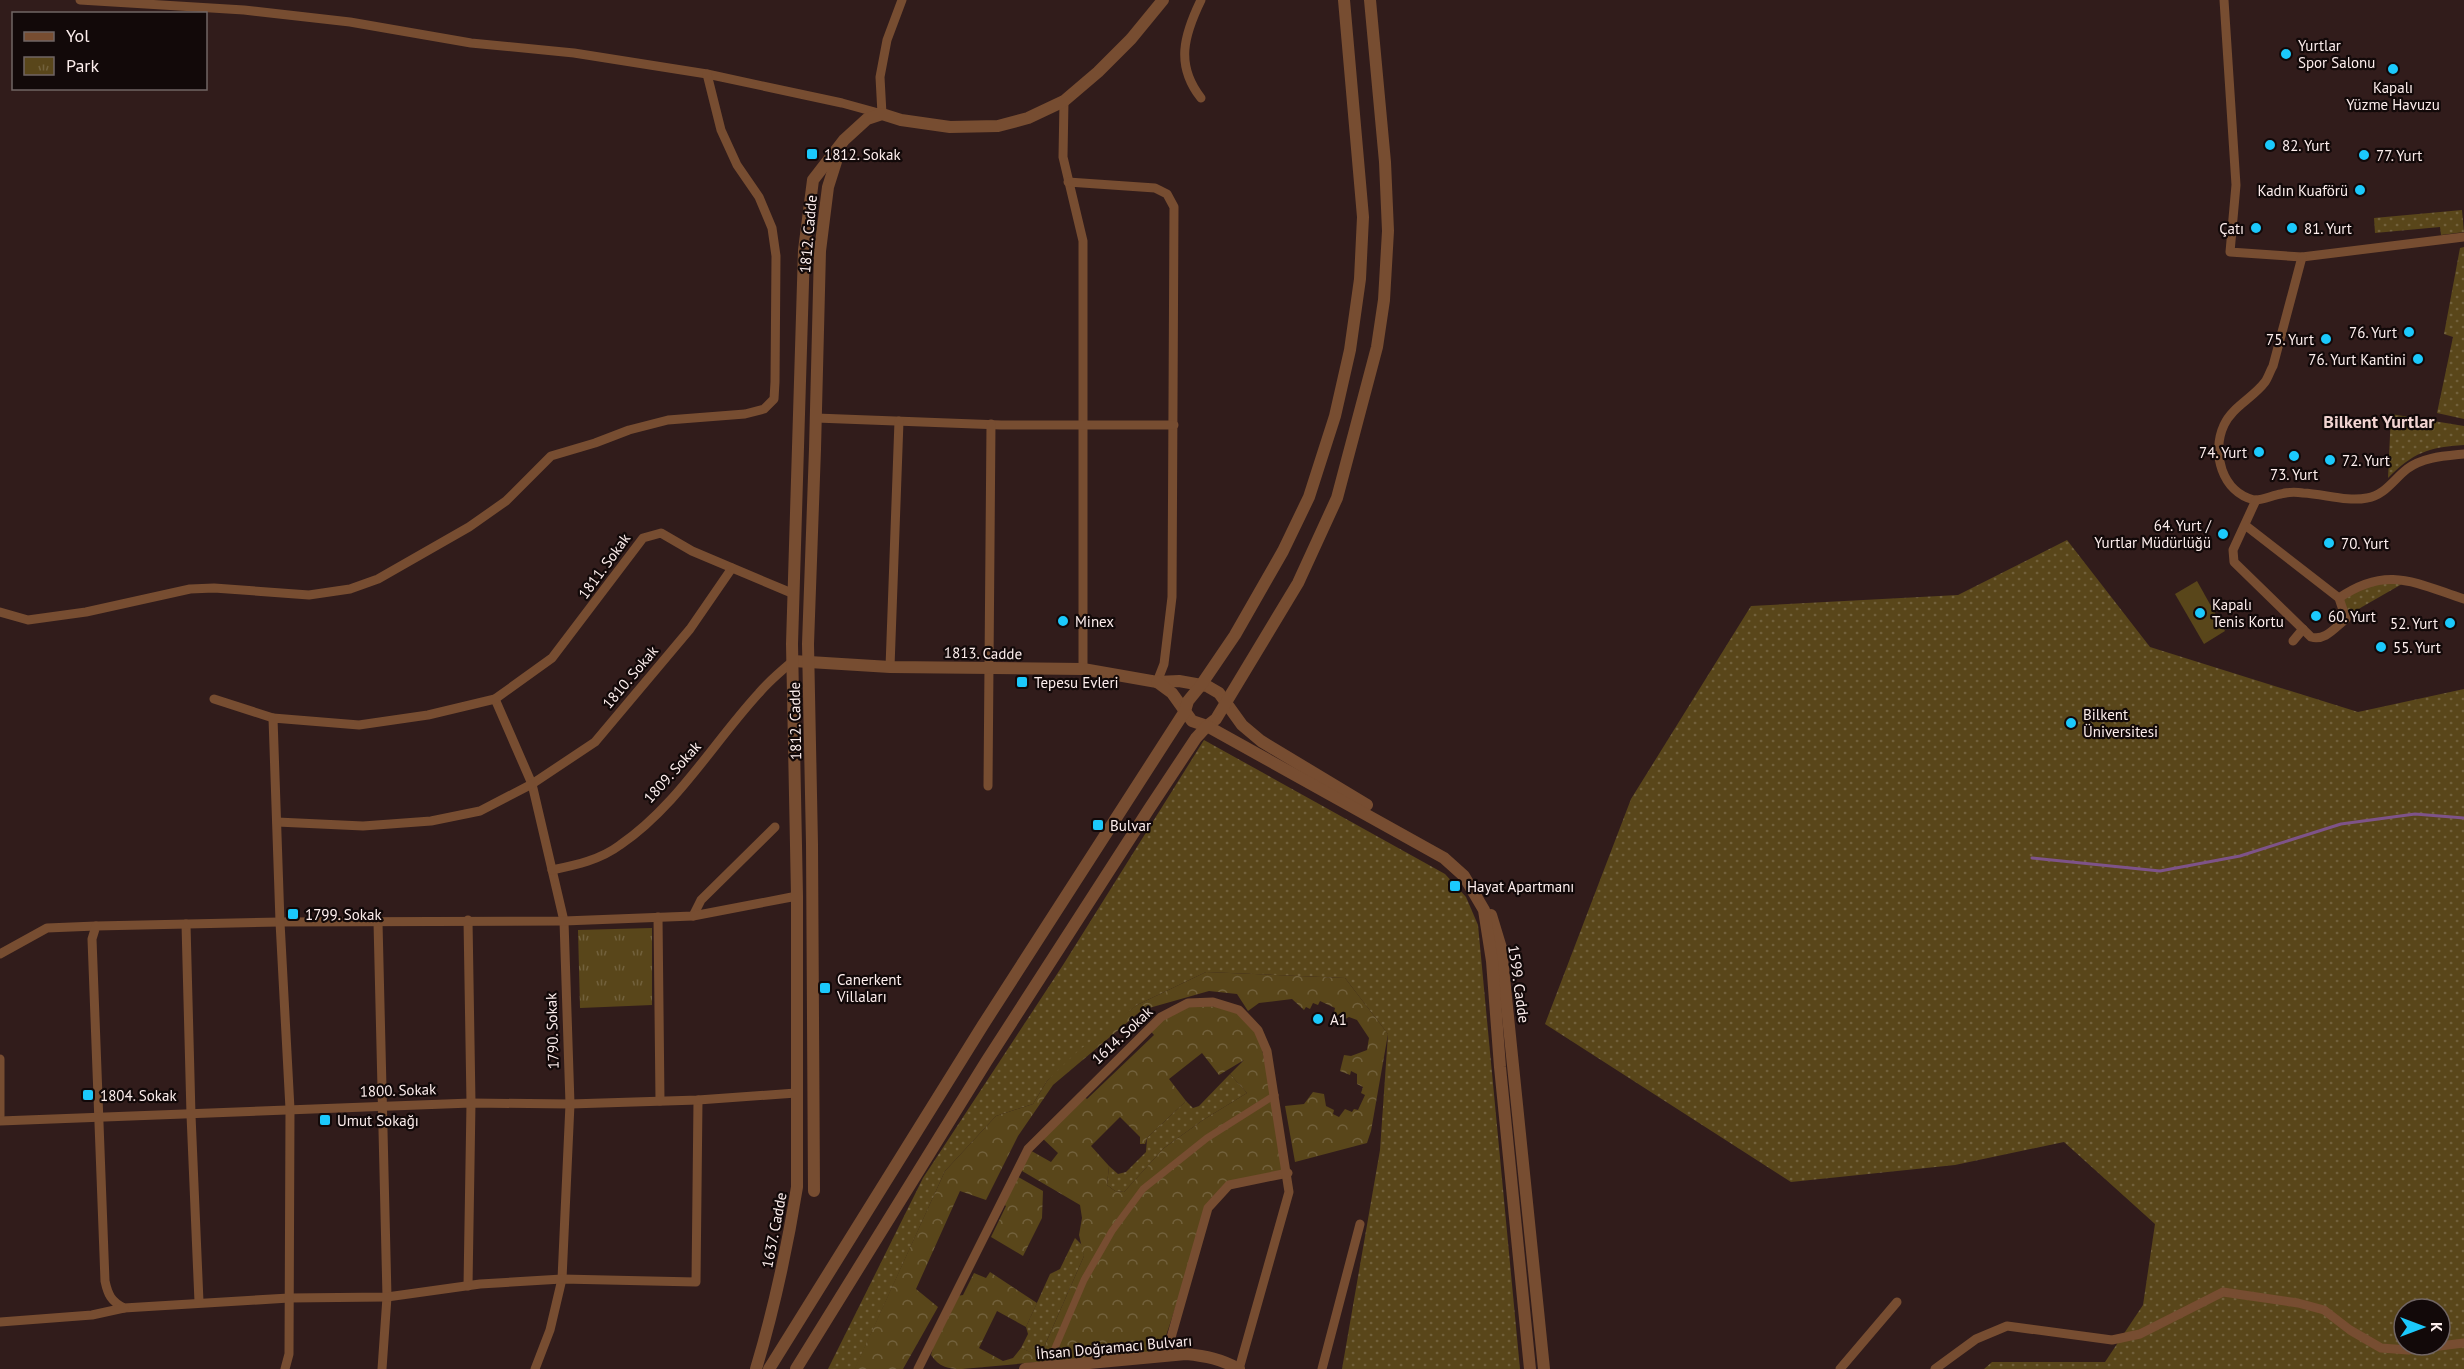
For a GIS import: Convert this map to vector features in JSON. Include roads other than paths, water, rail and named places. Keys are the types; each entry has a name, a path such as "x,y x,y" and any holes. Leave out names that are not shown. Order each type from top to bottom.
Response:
{"street":[{"path":"80,0 244,10 350,22 471,44 574,53 707,74 843,103 901,120 950,127 998,126 1028,118 1064,101 1098,72 1131,39 1163,0"},
{"path":"882,114 880,76 887,40 902,0"},
{"path":"1201,0 1190,23 1183,51 1190,84 1201,98"},
{"path":"769,1369 983,1025 1185,711 1188,701 1201,685 1259,596 1309,497 1335,416 1350,350 1360,279 1363,217 1344,0"},
{"path":"796,1369 986,1062 1149,809 1196,738 1216,719 1225,700 1298,583 1337,498 1377,347 1384,300 1388,231 1385,162 1370,0"},
{"path":"2224,0 2236,184 2230,252 2302,258 2464,237"},
{"path":"0,612 28,620 86,612 190,589 214,588 309,596 350,589 378,579 469,526 506,501 551,456 629,430 668,420 745,414 764,409 774,399 775,382 776,256 772,228 759,197 737,165 721,130 707,74"},
{"path":"1064,101 1063,157 1083,241 1083,669"},
{"path":"844,140 867,120 882,114"},
{"name":"1812. Cadde","path":"814,1191 808,663 819,262 822,216 828,187 844,140"},
{"name":"1812. Cadde","path":"796,1093 797,896 793,661 804,250 813,180 844,140"},
{"path":"1068,182 1155,188 1167,194 1173,202 1175,212 1174,425 1171,620 1164,664 1157,682 1172,693 1192,721 1207,726"},
{"path":"2302,258 2273,366 2265,382 2232,413 2224,425 2219,440 2218,458 2230,486 2256,500 2292,492 2368,498 2389,486 2417,463 2463,454"},
{"path":"816,418 991,424 1174,425"},
{"path":"890,667 899,421"},
{"path":"988,786 991,424"},
{"path":"2245,525 2339,598 2346,619 2325,637 2318,639 2312,637 2234,562 2233,550 2256,500"},
{"name":"1811. Sokak","path":"495,699 552,658 583,621 643,538 661,533 692,551 794,594"},
{"name":"1810. Sokak","path":"277,822 363,826 431,821 480,811 531,784 595,742 690,629 732,568"},
{"path":"2339,598 2356,586 2390,578 2432,586 2464,599"},
{"path":"2293,640 2303,629"},
{"name":"1813. Cadde","path":"793,661 890,667 1083,669 1157,682 1179,681 1201,685"},
{"name":"1809. Sokak","path":"552,870 586,863 619,846 643,827 682,786 760,692 793,661"},
{"path":"1201,685 1214,688 1225,700"},
{"path":"214,699 273,718 358,725 429,715 495,699"},
{"name":"1790. Sokak","path":"495,699 531,784 564,921 570,1104 562,1279 550,1330 535,1369"},
{"name":"1599. Cadde","path":"1225,700 1242,724 1261,741 1447,853 1470,873 1488,904 1501,948 1544,1369"},
{"path":"273,718 280,921 290,1109 289,1354 285,1369"},
{"name":"1599. Cadde","path":"1207,726 1444,858 1464,876 1484,910 1492,961 1500,1067 1530,1369"},
{"path":"693,916 701,900 775,827"},
{"path":"0,954 46,928 280,921 564,921 693,916 797,896"},
{"path":"658,917 660,1101"},
{"path":"468,920 471,1103 468,1286"},
{"path":"378,922 387,1297 382,1369"},
{"path":"186,924 191,1115 200,1302"},
{"path":"96,926 92,939 105,1281 108,1294 114,1303 124,1308"},
{"name":"1614. Sokak","path":"918,1369 1028,1149 1161,1017 1188,1003 1213,1002 1239,1010 1258,1030 1267,1051 1288,1173 1289,1192 1239,1369"},
{"path":"0,1059 0,1116"},
{"path":"796,1093 814,1093"},
{"name":"1800. Sokak","path":"0,1121 471,1103 570,1104 698,1100 796,1093"},
{"name":"1637. Cadde","path":"756,1369 771,1319 797,1187 796,1093"},
{"path":"1046,1368 1084,1280 1112,1231 1143,1189 1207,1138 1275,1095"},
{"path":"0,1322 92,1315 124,1308 200,1302 387,1297 468,1286 562,1279 696,1282 698,1100"},
{"path":"1166,1355 1208,1208 1229,1185 1288,1173"},
{"path":"1322,1369 1360,1224"},
{"path":"1935,1369 1976,1339 2007,1326 2112,1340 2140,1334 2223,1292 2298,1303 2324,1310 2381,1348 2408,1350 2464,1343"},
{"path":"1840,1369 1897,1302"},
{"name":"İhsan Doğramacı Bulvarı","path":"1025,1369 1186,1353 1225,1361 1239,1369"}],"waterway":[{"path":"2032,858 2160,871 2240,856 2341,824 2415,814 2464,818"}],"place":[{"name":"Yurtlar Spor Salonu","path":"2286,54"},
{"name":"Kapalı Yüzme Havuzu","path":"2393,69"},
{"name":"82. Yurt","path":"2270,145"},
{"name":"1812. Sokak","path":"812,154"},
{"name":"77. Yurt","path":"2364,155"},
{"name":"Kadın Kuaförü","path":"2360,190"},
{"name":"Çatı","path":"2256,228"},
{"name":"81. Yurt","path":"2292,228"},
{"name":"76. Yurt","path":"2409,332"},
{"name":"75. Yurt","path":"2326,339"},
{"name":"76. Yurt Kantini","path":"2418,359"},
{"name":"74. Yurt","path":"2259,452"},
{"name":"73. Yurt","path":"2294,456"},
{"name":"72. Yurt","path":"2330,460"},
{"name":"64. Yurt / Yurtlar Müdürlüğü","path":"2223,534"},
{"name":"70. Yurt","path":"2329,543"},
{"name":"Kapalı Tenis Kortu","path":"2200,613"},
{"name":"60. Yurt","path":"2316,616"},
{"name":"Minex","path":"1063,621"},
{"name":"52. Yurt","path":"2450,623"},
{"name":"55. Yurt","path":"2381,647"},
{"name":"Tepesu Evleri","path":"1022,682"},
{"name":"Bilkent Üniversitesi","path":"2071,723"},
{"name":"Bulvar","path":"1098,825"},
{"name":"Hayat Apartmanı","path":"1455,886"},
{"name":"1799. Sokak","path":"293,914"},
{"name":"Canerkent Villaları","path":"825,988"},
{"name":"A1","path":"1318,1019"},
{"name":"1804. Sokak","path":"88,1095"},
{"name":"Umut Sokağı","path":"325,1120"}],"district":[{"name":"Bilkent Yurtlar","path":"2379,421"}]}
